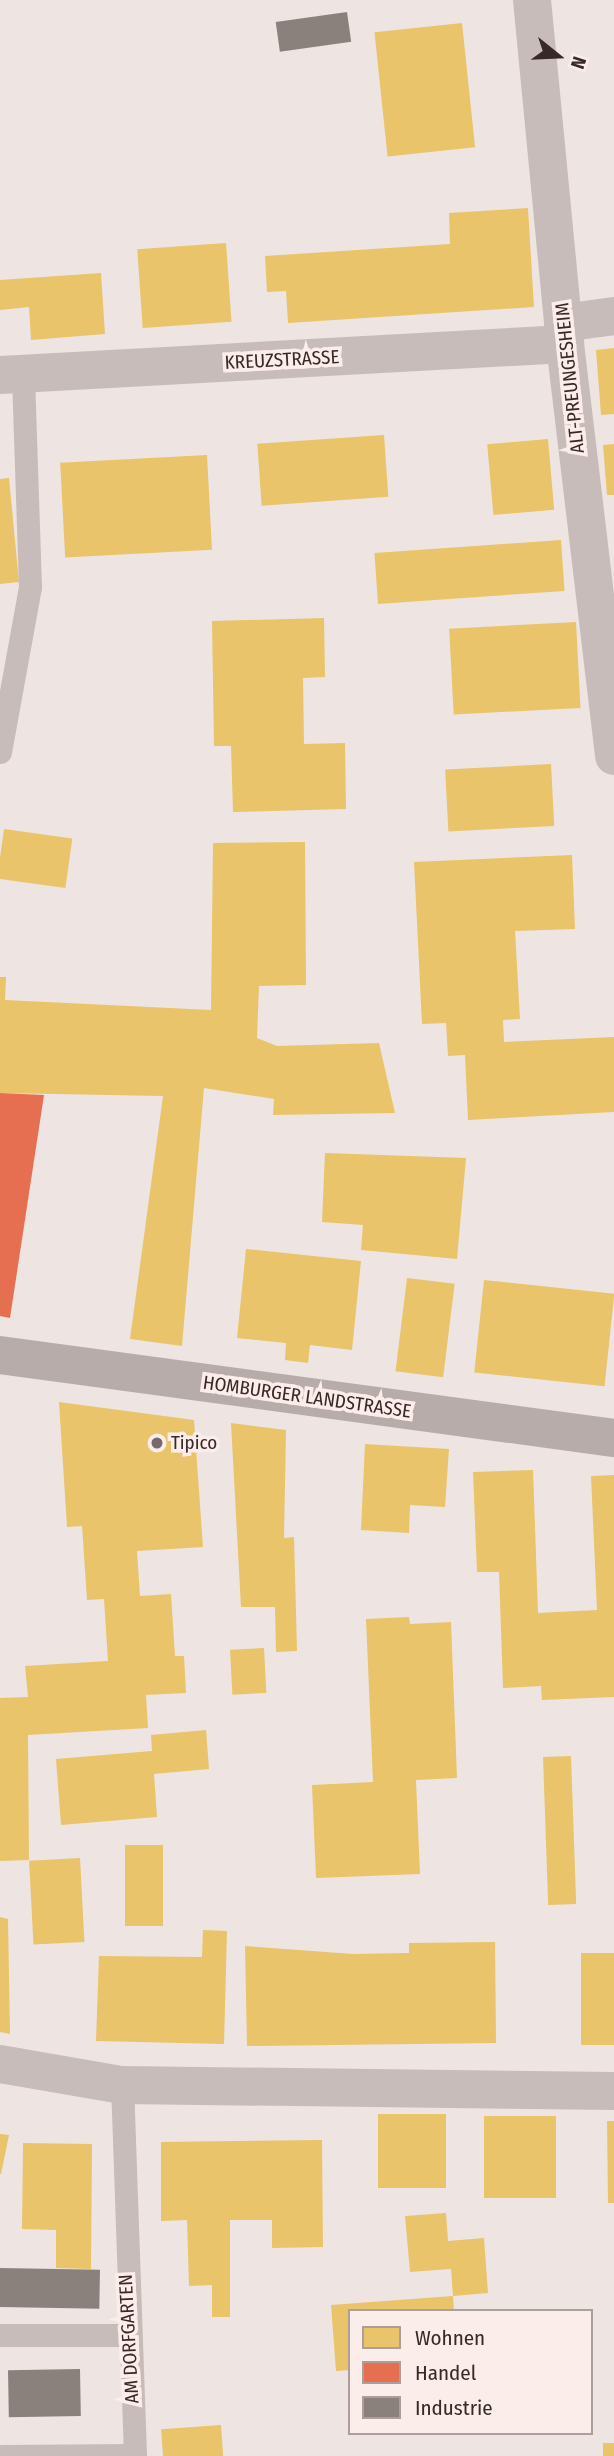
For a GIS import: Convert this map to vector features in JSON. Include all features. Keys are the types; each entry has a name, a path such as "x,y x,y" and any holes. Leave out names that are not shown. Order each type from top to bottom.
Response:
{"street":[{"name":"ALT-PREUNGESHEIM","path":"533,0 564,333 614,756"},
{"name":"KREUZSTRASSE","path":"12,375 564,333 614,316"},
{"name":"HOMBURGER LANDSTRASSE","path":"0,1355 614,1438"},
{"path":"0,2064 122,2085 614,2091"}],"lane":[{"path":"0,752 30,587 12,375"},
{"name":"AM DORFGARTEN","path":"2,2456 135,2455 128,2335 122,2085"},
{"path":"0,2335 128,2335"}],"building: Wohnen":[{"path":"462,23 475,147 388,157 374,32"},
{"path":"528,208 534,307 288,323 286,291 267,292 265,256 450,244 449,213"},
{"path":"226,243 232,322 143,328 137,249"},
{"path":"101,273 105,334 31,340 29,307 0,310 0,280"},
{"path":"614,348 614,414 601,415 596,350"},
{"path":"384,435 388,497 262,506 257,444"},
{"path":"548,439 554,510 493,515 487,444"},
{"path":"614,444 614,495 607,495 603,445"},
{"path":"207,455 212,550 65,558 60,463"},
{"path":"9,478 19,582 0,584 0,479"},
{"path":"561,540 565,591 378,604 374,553"},
{"path":"324,618 325,677 303,678 304,744 345,743 346,809 233,812 231,746 214,746 212,621"},
{"path":"576,622 581,708 454,715 449,629"},
{"path":"551,764 554,826 448,831 445,770"},
{"path":"4,829 72,839 65,888 0,879"},
{"path":"305,842 306,985 259,986 257,1038 277,1046 379,1043 395,1113 273,1115 274,1099 204,1088 182,1346 130,1339 163,1096 0,1093 0,977 6,977 5,1000 211,1010 213,843"},
{"path":"572,855 575,929 515,931 520,1019 503,1020 504,1042 614,1037 614,1112 468,1120 465,1055 448,1056 446,1023 422,1024 414,862"},
{"path":"325,1153 466,1158 457,1259 361,1250 363,1225 322,1222"},
{"path":"246,1249 361,1261 352,1350 310,1345 308,1363 285,1360 286,1343 237,1338"},
{"path":"407,1278 455,1284 443,1377 396,1371"},
{"path":"484,1280 614,1294 605,1386 474,1372"},
{"path":"59,1402 194,1420 203,1547 137,1551 140,1596 171,1594 175,1656 184,1656 186,1693 146,1695 148,1728 28,1735 29,1860 0,1861 0,1698 28,1697 25,1666 108,1661 104,1599 87,1600 82,1526 67,1527"},
{"path":"231,1423 286,1430 284,1538 294,1537 297,1651 276,1652 275,1607 241,1607"},
{"path":"365,1444 449,1449 445,1507 410,1505 409,1533 361,1530"},
{"path":"533,1470 538,1613 597,1610 591,1476 614,1475 614,1697 542,1700 541,1686 503,1688 499,1572 477,1572 473,1472"},
{"path":"409,1617 410,1624 451,1622 457,1778 416,1780 420,1874 316,1878 312,1785 373,1782 366,1619"},
{"path":"264,1648 266,1693 232,1695 230,1650"},
{"path":"206,1730 209,1769 154,1774 157,1817 61,1825 56,1759 152,1751 151,1735"},
{"path":"571,1756 576,1904 548,1905 543,1757"},
{"path":"125,1845 163,1845 163,1926 125,1926"},
{"path":"80,1858 84,1942 33,1945 29,1861"},
{"path":"0,1917 8,1919 10,2034 0,2032"},
{"path":"203,1930 227,1931 224,2044 96,2041 99,1956 202,1957"},
{"path":"495,1942 496,2043 247,2046 245,1946 353,1954 409,1953 409,1943"},
{"path":"581,1953 614,1953 614,2045 581,2045"},
{"path":"378,2114 446,2114 446,2188 378,2188"},
{"path":"484,2116 556,2116 556,2198 484,2198"},
{"path":"607,2121 614,2121 614,2203 608,2203"},
{"path":"0,2134 9,2135 1,2174 0,2174"},
{"path":"322,2140 323,2247 272,2248 272,2220 230,2220 230,2317 212,2317 212,2285 189,2286 187,2220 161,2221 161,2142"},
{"path":"23,2143 92,2144 91,2269 56,2268 56,2230 22,2229"},
{"path":"446,2213 448,2241 484,2238 488,2293 453,2296 451,2269 410,2272 405,2216"},
{"path":"453,2296 454,2309 348,2309 348,2370 336,2371 331,2305"},
{"path":"221,2425 223,2456 163,2456 161,2429"},
{"path":"603,2443 614,2443 614,2456 603,2456"}],"building: Handel":[{"path":"0,1093 44,1095 10,1318 0,1316"}],"building: Industrie":[{"path":"347,12 351,42 280,52 276,22"},
{"path":"0,2268 100,2270 99,2309 0,2307"},
{"path":"80,2369 81,2416 9,2417 8,2370"}],"place":[{"name":"Tipico","path":"157,1443"}]}
